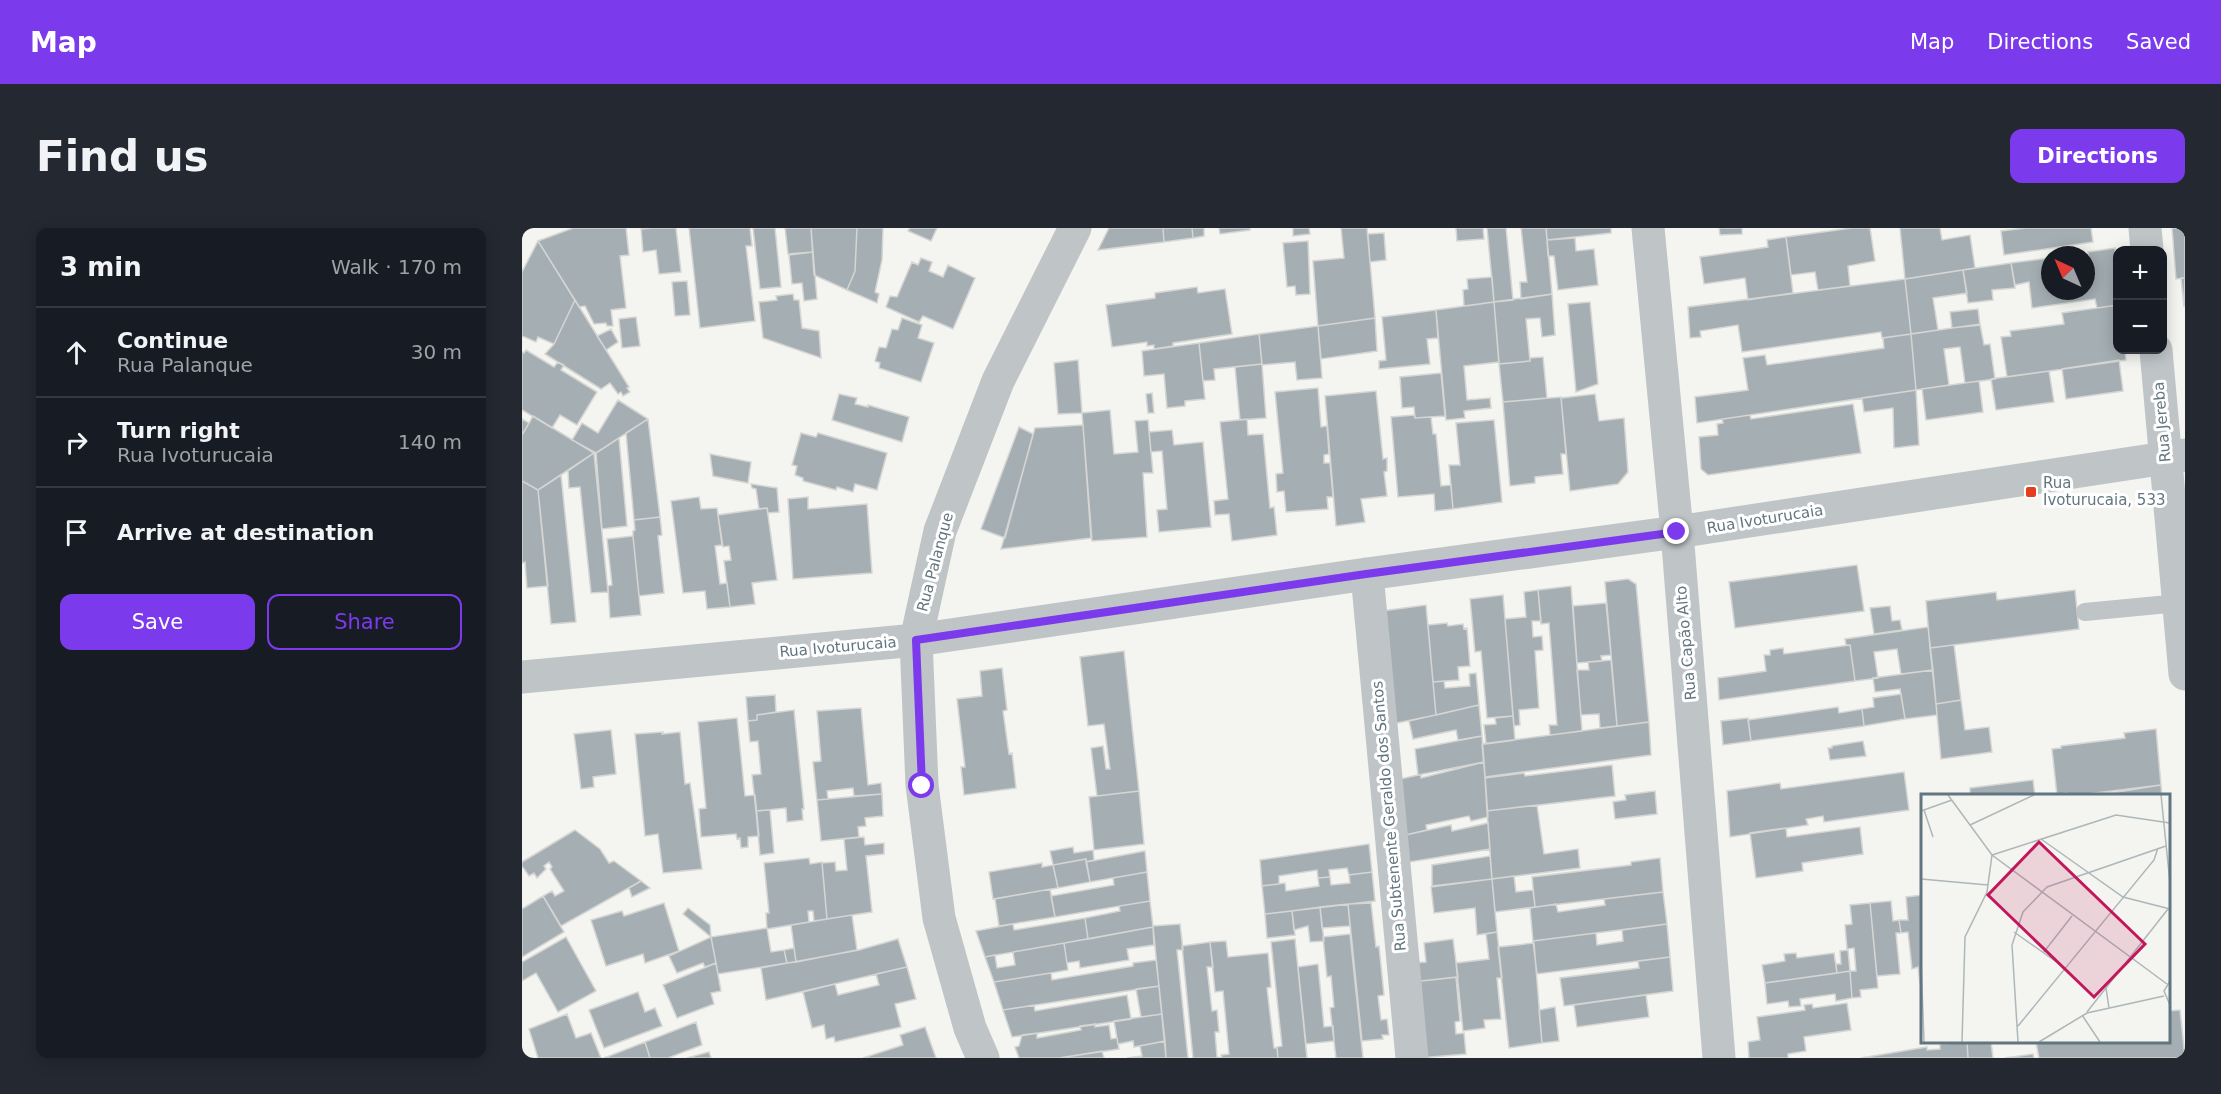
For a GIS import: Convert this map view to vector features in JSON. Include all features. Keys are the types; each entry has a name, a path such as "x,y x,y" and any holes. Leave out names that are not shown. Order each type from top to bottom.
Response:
{"street":[{"name":"Rua Palanque","path":"983,1058 970,1028 939,918 922,786 916,640 940,531 998,381 1075,228"},
{"name":"Rua Capão Alto","path":"1648,228 1677,532 1712,1057"},
{"path":"2145,228 2147,246"},
{"name":"Rua Jereba","path":"2157,354 2175,457 2179,603 2185,674"},
{"name":"Rua Ivoturucaia","path":"522,677 916,640 1366,574 1677,532 2175,457"},
{"name":"Rua Subtenente Geraldo dos Santos","path":"1366,574 1412,1058"}],"lane":[{"path":"2085,612 2179,603"}],"building":[{"path":"573,228 626,228 629,255 620,256 626,308 611,310 613,326 607,326 606,323 594,324 585,306 579,307 538,241"},
{"path":"676,228 681,272 659,274 656,250 643,252 641,229"},
{"path":"689,228 750,228 752,246 746,246 755,321 700,328"},
{"path":"753,228 775,228 781,287 760,289"},
{"path":"785,228 811,228 813,252 788,254"},
{"path":"811,228 857,228 855,271 847,290 814,275"},
{"path":"857,228 883,228 882,260 875,292 879,294 877,303 847,290 855,271"},
{"path":"910,228 937,228 931,241 908,231"},
{"path":"1109,228 1163,228 1164,242 1098,250"},
{"path":"1163,228 1192,228 1193,238 1164,242"},
{"path":"1192,228 1204,228 1204,236 1193,238"},
{"path":"1219,228 1250,228 1250,230 1220,234"},
{"path":"1293,228 1309,228 1310,234 1293,236"},
{"path":"1341,228 1367,228 1375,318 1318,326 1313,261 1344,258"},
{"path":"1456,228 1483,228 1484,239 1457,241"},
{"path":"1487,228 1506,228 1513,300 1494,302"},
{"path":"1521,228 1546,228 1552,294 1521,299 1520,282 1527,282"},
{"path":"1546,228 1611,228 1611,233 1547,240"},
{"path":"1719,228 1742,228 1742,234 1720,235"},
{"path":"1852,228 1870,228 1875,261 1848,266 1850,286 1818,290 1815,272 1791,275 1786,237"},
{"path":"1900,228 1940,228 1942,240 1970,235 1975,268 1905,279"},
{"path":"2026,228 2091,228 2093,242 2066,246 2041,246 2041,250 2004,255 2001,231"},
{"path":"2172,228 2185,228 2185,278 2176,279"},
{"path":"1384,233 1386,260 1370,262 1368,234"},
{"path":"1786,237 1793,293 1748,300 1745,278 1704,284 1700,257 1768,247 1767,240"},
{"path":"1575,238 1576,251 1594,249 1598,285 1558,290 1554,256 1548,256 1547,240"},
{"path":"538,241 575,300 554,344 538,337 536,342 522,336 522,272"},
{"path":"1308,241 1310,294 1296,295 1295,286 1287,287 1283,243"},
{"path":"2113,248 2113,306 2097,308 2095,251"},
{"path":"813,252 817,299 804,301 802,283 792,284 789,255"},
{"path":"921,258 932,262 929,271 943,277 948,265 975,278 953,329 923,316 919,322 886,307 890,296 897,297 912,262 918,265"},
{"path":"2041,259 2041,300 2088,300 2032,308 2029,282 2015,285 2011,263"},
{"path":"2011,263 2015,288 1992,290 1993,300 1968,303 1963,270"},
{"path":"1963,270 1967,293 1933,298 1938,330 1911,334 1905,279"},
{"path":"1492,277 1494,302 1464,306 1463,290 1468,289 1467,279"},
{"path":"2181,278 2185,278 2184,307"},
{"path":"1905,279 1911,334 1882,338 1881,332 1742,352 1738,325 1700,331 1701,337 1690,338 1688,307"},
{"path":"687,281 690,315 675,316 672,282"},
{"path":"1197,287 1198,293 1225,289 1232,334 1173,343 1173,346 1154,349 1154,345 1147,346 1147,342 1112,347 1106,305 1155,298 1155,293"},
{"path":"793,294 794,300 799,300 802,328 819,331 821,358 763,338 759,302 777,300 776,296"},
{"path":"1552,294 1555,335 1542,337 1540,318 1526,319 1530,361 1499,364 1494,302"},
{"path":"575,300 629,387 627,388 630,392 623,396 621,392 618,394 610,383 601,389 545,354 554,344"},
{"path":"1494,302 1499,362 1464,366 1467,400 1490,398 1491,408 1464,411 1465,418 1446,420 1436,310"},
{"path":"1590,302 1598,384 1576,392 1568,304"},
{"path":"2113,306 2113,354 2125,354 2126,360 2007,377 2001,337 2011,336 2010,331 2064,324 2062,313"},
{"path":"1978,309 1980,325 1952,328 1950,312"},
{"path":"1436,310 1438,338 1427,339 1430,364 1379,369 1379,361 1386,360 1382,317"},
{"path":"636,317 640,346 622,348 619,319"},
{"path":"902,318 922,325 918,338 934,343 921,382 879,368 880,363 875,361 879,347 886,348 892,329 898,330"},
{"path":"1375,318 1377,351 1321,359 1318,326"},
{"path":"1980,324 1984,345 1990,344 1995,379 1965,383 1960,347 1944,349 1949,385 1916,390 1911,334"},
{"path":"1318,326 1322,378 1297,380 1295,362 1262,365 1259,334"},
{"path":"611,329 618,342 606,350 597,336"},
{"path":"1259,334 1262,364 1214,369 1215,380 1203,381 1199,343"},
{"path":"1911,334 1916,390 1697,423 1695,397 1748,390 1743,358 1765,355 1767,365 1884,348 1883,338"},
{"path":"1199,343 1205,399 1185,401 1185,406 1167,408 1164,374 1144,376 1142,351"},
{"path":"526,350 554,367 558,362 564,365 561,370 597,392 577,425 560,415 552,428 522,410 522,352"},
{"path":"1543,357 1547,398 1503,402 1499,364 1530,361 1530,358"},
{"path":"1078,360 1082,413 1058,414 1054,363"},
{"path":"2119,360 2123,391 2066,399 2062,369"},
{"path":"1262,364 1266,418 1240,420 1235,367"},
{"path":"2049,371 2054,402 1996,410 1991,379"},
{"path":"1441,373 1445,416 1415,418 1414,407 1402,408 1400,377"},
{"path":"1979,381 1983,412 1926,420 1922,389"},
{"path":"1318,388 1321,427 1327,426 1329,454 1324,455 1324,463 1330,463 1333,497 1327,497 1328,509 1286,512 1284,491 1277,492 1276,474 1283,473 1275,392"},
{"path":"1916,390 1919,445 1894,448 1893,408 1864,412 1862,398"},
{"path":"1376,391 1383,459 1387,458 1387,471 1384,472 1387,496 1361,499 1365,522 1336,526 1325,396"},
{"path":"1152,393 1154,413 1148,413 1146,394"},
{"path":"839,394 857,398 855,404 868,407 868,405 909,417 902,442 832,420"},
{"path":"1595,394 1599,421 1624,418 1628,472 1618,484 1570,491 1561,398"},
{"path":"1561,397 1566,454 1561,454 1563,474 1535,477 1535,483 1510,486 1503,402"},
{"path":"618,400 648,419 596,453 572,440 582,423 598,433"},
{"path":"1853,404 1861,453 1708,475 1701,469 1699,437 1718,435 1717,424 1723,423 1722,419 1750,415 1751,419"},
{"path":"1110,410 1114,454 1138,452 1135,421 1148,420 1153,473 1143,473 1147,537 1092,541 1082,413"},
{"path":"1414,415 1415,418 1431,417 1433,434 1436,434 1441,486 1451,485 1453,509 1435,511 1434,494 1398,497 1391,417"},
{"path":"533,416 594,453 538,490 522,481 522,435"},
{"path":"522,419 529,423 522,435"},
{"path":"648,419 660,517 634,520 626,433"},
{"path":"1247,419 1248,435 1263,434 1270,508 1274,507 1277,535 1232,541 1229,514 1215,515 1214,501 1228,499 1220,422"},
{"path":"1494,420 1502,502 1453,509 1449,465 1460,465 1456,423"},
{"path":"1083,425 1091,538 1001,549 1035,428"},
{"path":"1019,427 1033,434 1005,538 981,529"},
{"path":"1172,430 1174,445 1203,442 1211,527 1159,532 1157,510 1167,509 1162,451 1151,452 1149,432"},
{"path":"801,433 816,437 818,433 887,453 877,490 855,484 853,492 837,487 836,490 803,481 803,478 795,475 797,466 792,465"},
{"path":"619,438 627,526 602,529 596,453"},
{"path":"594,453 608,592 591,593 580,487 569,488 568,471"},
{"path":"710,454 751,462 748,483 713,476"},
{"path":"561,475 576,622 551,624 538,490"},
{"path":"522,481 538,490 548,586 527,588 525,562 522,563"},
{"path":"751,484 777,488 779,512 768,513 767,508 759,509 756,489 752,488"},
{"path":"699,497 701,509 717,508 722,545 715,546 720,584 727,583 730,607 707,609 705,591 683,593 671,501"},
{"path":"808,497 808,509 867,504 872,573 793,579 788,499"},
{"path":"767,508 777,580 752,583 755,604 730,607 724,561 731,560 729,546 723,547 718,515"},
{"path":"660,517 662,535 658,536 664,593 639,596 633,536 634,520"},
{"path":"633,536 641,615 610,618 608,586 612,585 607,539"},
{"path":"1857,565 1864,611 1735,628 1729,582"},
{"path":"1628,579 1636,584 1649,722 1617,726 1605,582"},
{"path":"1571,586 1582,731 1550,735 1549,725 1557,725 1549,623 1541,624 1538,590"},
{"path":"1538,590 1541,621 1532,621 1533,637 1542,636 1543,650 1535,651 1539,708 1519,710 1520,725 1514,726 1505,619 1526,617 1524,592"},
{"path":"2075,590 2079,629 1930,648 1926,601 1996,592 1997,600"},
{"path":"1503,595 1513,716 1487,718 1481,651 1475,652 1470,599"},
{"path":"1606,603 1611,655 1601,656 1602,661 1577,663 1573,606"},
{"path":"1426,605 1436,715 1392,724 1382,611"},
{"path":"1890,606 1892,621 1900,620 1902,630 1874,634 1870,608"},
{"path":"1447,623 1448,626 1463,624 1464,629 1467,628 1470,666 1458,667 1459,680 1433,682 1428,625"},
{"path":"1928,627 1933,670 1901,674 1897,649 1874,652 1878,678 1855,681 1850,645 1846,645 1845,639"},
{"path":"1850,645 1855,681 1719,700 1718,678 1766,671 1764,655 1770,655 1770,650 1783,648 1784,654"},
{"path":"1954,645 1961,700 1936,704 1930,648"},
{"path":"1124,651 1139,791 1097,796 1091,748 1103,746 1106,769 1110,769 1104,724 1088,726 1080,657"},
{"path":"1611,660 1617,726 1600,728 1599,714 1581,715 1577,670 1589,670 1588,662"},
{"path":"1002,668 1007,710 1003,711 1009,754 1012,753 1016,788 964,795 961,767 965,767 957,699 982,696 980,671"},
{"path":"1933,670 1937,715 1905,719 1900,689 1875,692 1873,678"},
{"path":"1476,673 1479,705 1436,715 1433,682 1444,681 1445,688 1470,686 1469,674"},
{"path":"1901,694 1905,719 1864,726 1862,709 1874,707 1873,698"},
{"path":"775,695 776,712 757,715 757,720 748,721 746,697"},
{"path":"1961,700 1965,730 1989,727 1992,752 1941,759 1936,704"},
{"path":"1479,705 1482,736 1458,740 1456,730 1413,739 1409,721"},
{"path":"1838,707 1839,713 1862,709 1864,726 1751,741 1748,720"},
{"path":"861,708 868,785 881,783 882,794 854,796 853,788 827,791 828,799 817,800 813,762 821,761 817,711"},
{"path":"794,710 804,809 802,809 803,820 787,822 786,808 756,811 752,775 761,774 758,741 750,742 748,721 757,720 757,715"},
{"path":"1513,716 1515,740 1486,744 1484,725 1496,724 1495,718"},
{"path":"737,718 745,796 755,795 759,836 748,837 748,847 741,848 740,838 737,839 736,834 701,837 699,809 706,808 698,722"},
{"path":"1748,718 1751,741 1723,745 1721,721"},
{"path":"1649,722 1651,755 1485,777 1482,744"},
{"path":"2156,729 2161,785 2087,794 2057,794 2052,749 2125,738 2124,733"},
{"path":"611,730 616,774 593,777 594,787 581,789 574,734"},
{"path":"663,732 662,734 680,732 685,784 690,783 702,869 663,873 658,834 645,836 635,734"},
{"path":"1482,736 1484,762 1418,775 1415,749"},
{"path":"1863,741 1866,756 1830,760 1828,748"},
{"path":"1484,762 1488,817 1471,821 1469,816 1426,825 1427,830 1401,836 1396,780 1418,775 1421,775 1421,778"},
{"path":"1612,765 1615,796 1487,811 1485,778 1524,773 1525,776"},
{"path":"1904,772 1909,810 1824,822 1823,816 1806,819 1808,825 1730,837 1727,791 1780,783 1781,789"},
{"path":"2033,780 2035,794 1970,794 1970,788"},
{"path":"2161,785 2162,794 2105,794"},
{"path":"1139,791 1144,844 1094,850 1089,797"},
{"path":"1655,791 1657,814 1615,819 1613,802 1626,800 1625,795"},
{"path":"882,794 883,816 865,818 866,826 858,827 859,837 821,841 817,800"},
{"path":"1537,805 1544,854 1578,849 1580,868 1492,879 1487,811"},
{"path":"770,810 774,853 760,855 756,811"},
{"path":"1488,823 1490,849 1403,863 1401,836 1451,825 1452,831"},
{"path":"1860,827 1863,854 1802,863 1803,871 1756,878 1750,833 1786,828 1787,837"},
{"path":"575,830 600,849 609,863 614,861 641,881 561,926 543,896 552,891 555,896 564,891 550,869 552,867 549,862 537,878 534,873 529,876 522,862"},
{"path":"864,837 865,845 884,843 884,854 866,856 872,912 827,919 822,863 835,862 836,871 847,870 844,839"},
{"path":"1369,844 1372,872 1349,875 1347,868 1329,870 1330,877 1318,878 1317,870 1279,876 1279,884 1262,886 1260,860"},
{"path":"1073,847 1074,853 1093,850 1094,860 1086,862 1086,859 1053,865 1050,851"},
{"path":"1145,851 1147,872 1090,882 1086,862"},
{"path":"1490,856 1492,879 1432,886 1432,865"},
{"path":"809,858 810,864 822,862 827,919 814,921 813,911 808,911 809,922 767,929 766,913 769,913 764,863"},
{"path":"1660,858 1663,892 1535,907 1532,877 1631,865 1631,862"},
{"path":"1086,859 1090,882 1058,888 1053,865"},
{"path":"1042,863 1042,867 1053,865 1058,888 993,899 989,872"},
{"path":"1147,872 1150,901 1055,917 1051,896 1114,885 1113,878"},
{"path":"1372,872 1375,901 1265,914 1262,886 1285,883 1286,891 1319,886 1318,878 1330,877 1331,885 1350,883 1349,875"},
{"path":"1514,876 1516,892 1533,890 1535,907 1495,912 1492,879"},
{"path":"1492,879 1497,932 1477,935 1475,908 1434,913 1431,887"},
{"path":"641,881 650,888 632,897 629,888"},
{"path":"1050,889 1055,917 999,926 995,899"},
{"path":"1663,892 1667,924 1533,941 1530,908 1556,904 1558,912 1605,905 1604,899"},
{"path":"1921,895 1921,984 1918,967 1912,969 1908,932 1901,933 1899,920 1908,920 1906,897"},
{"path":"543,896 564,932 522,957 522,909"},
{"path":"1150,901 1153,927 1088,939 1085,918 1120,911 1119,906"},
{"path":"1891,901 1893,921 1899,920 1901,933 1896,933 1900,974 1877,976 1870,903"},
{"path":"664,903 679,951 645,963 643,954 606,966 591,920 622,911 624,916"},
{"path":"1371,903 1376,947 1379,946 1384,995 1378,996 1381,1020 1387,1019 1389,1035 1382,1035 1383,1039 1362,1041 1348,904"},
{"path":"1870,903 1878,988 1860,990 1861,997 1852,998 1850,971 1856,971 1854,948 1847,949 1845,925 1852,924 1850,905"},
{"path":"1348,904 1350,926 1322,928 1320,907"},
{"path":"1320,907 1324,941 1310,942 1308,926 1294,930 1292,911"},
{"path":"688,908 710,925 711,937 683,914"},
{"path":"1292,911 1295,935 1267,938 1265,914"},
{"path":"852,915 857,950 796,962 791,925"},
{"path":"1085,918 1088,939 985,957 976,931 1013,924 1014,930"},
{"path":"1180,924 1183,950 1177,950 1188,1058 1166,1058 1153,926"},
{"path":"1667,924 1670,957 1537,974 1533,941 1596,933 1597,945 1623,941 1622,930"},
{"path":"1153,927 1154,945 1127,949 1129,960 1080,968 1079,961 1067,963 1064,943"},
{"path":"767,928 771,952 784,950 787,963 718,974 711,937"},
{"path":"1497,932 1502,978 1497,978 1501,1019 1484,1020 1485,1028 1463,1031 1456,963 1489,959 1486,934"},
{"path":"1350,934 1363,1058 1336,1058 1330,1008 1334,1007 1331,976 1327,977 1323,937"},
{"path":"566,937 596,991 558,1012 536,973 522,981 522,962"},
{"path":"711,937 716,963 705,967 703,963 677,973 669,956"},
{"path":"898,939 907,967 766,1000 761,968 859,950"},
{"path":"1295,939 1307,1058 1278,1058 1277,1047 1282,1046 1271,942"},
{"path":"1453,939 1458,977 1413,982 1411,963 1426,962 1424,943"},
{"path":"1226,941 1228,957 1268,953 1271,987 1267,988 1274,1048 1277,1048 1278,1058 1222,1058 1221,1055 1229,1054 1223,991 1215,992 1210,942"},
{"path":"1210,942 1213,967 1207,967 1212,1011 1217,1010 1219,1032 1215,1032 1217,1057 1222,1058 1193,1058 1182,946"},
{"path":"1064,943 1068,970 994,982 985,957 995,955 997,968 1015,965 1013,952"},
{"path":"1534,943 1542,1043 1509,1048 1498,947"},
{"path":"794,948 796,962 787,963 784,950"},
{"path":"1848,950 1850,971 1837,973 1836,964 1841,964 1840,951"},
{"path":"1796,953 1797,958 1834,953 1837,973 1765,983 1762,965 1785,961 1784,954"},
{"path":"1670,957 1673,991 1564,1006 1560,978 1639,968 1638,961"},
{"path":"1156,960 1159,986 1003,1010 994,982 1051,973 1052,980"},
{"path":"716,963 721,991 711,993 714,1004 677,1018 663,985"},
{"path":"1318,964 1324,1027 1333,1026 1334,1041 1306,1044 1298,967"},
{"path":"907,967 916,999 895,1004 901,1027 835,1042 834,1037 826,1039 824,1025 812,1028 803,992 835,984 838,995 879,985 876,974"},
{"path":"1850,971 1852,998 1836,1001 1835,994 1800,999 1801,1006 1789,1007 1788,1001 1767,1004 1765,983"},
{"path":"1456,977 1460,1021 1455,1022 1456,1034 1464,1033 1466,1054 1419,1058 1413,982"},
{"path":"1159,986 1162,1014 1141,1017 1136,989"},
{"path":"638,992 645,1012 655,1008 662,1026 604,1048 589,1010"},
{"path":"1127,995 1131,1019 1012,1037 1003,1010 1034,1005 1035,1011"},
{"path":"1646,995 1649,1017 1577,1027 1574,1005"},
{"path":"1847,1003 1851,1030 1804,1037 1806,1051 1788,1054 1788,1058 1749,1058 1748,1042 1760,1040 1757,1017 1805,1010 1804,1005 1812,1004 1813,1008"},
{"path":"1555,1007 1559,1041 1542,1043 1539,1010"},
{"path":"2180,1010 2185,1058 2039,1058 2036,1043 2170,1043 2170,1011"},
{"path":"567,1014 576,1038 591,1033 601,1058 538,1058 529,1029"},
{"path":"1162,1014 1165,1041 1134,1047 1133,1041 1118,1044 1114,1021"},
{"path":"696,1022 702,1045 668,1058 650,1058 645,1042"},
{"path":"1095,1024 1095,1027 1109,1025 1111,1039 1117,1038 1119,1049 1059,1058 1019,1058 1015,1047 1019,1046 1022,1035 1037,1033 1037,1038 1081,1030 1080,1026"},
{"path":"925,1027 936,1058 863,1058 903,1045 900,1035"},
{"path":"1165,1041 1166,1058 1127,1058 1142,1056 1140,1046"},
{"path":"645,1042 650,1058 604,1058"},
{"path":"1967,1043 1968,1058 1861,1058 1927,1047 1927,1050 1940,1049 1940,1044"},
{"path":"1967,1043 1991,1043 1993,1058 1968,1058"},
{"path":"1102,1051 1104,1058 1059,1058"},
{"path":"709,1052 711,1058 687,1058"},
{"path":"2033,1054 2034,1058 2005,1058"}],"place":[{"name":"Rua Ivoturucaia, 533","path":"2031,492"}],"route":[{"path":"922,786 916,640 1366,574 1677,532"}]}
